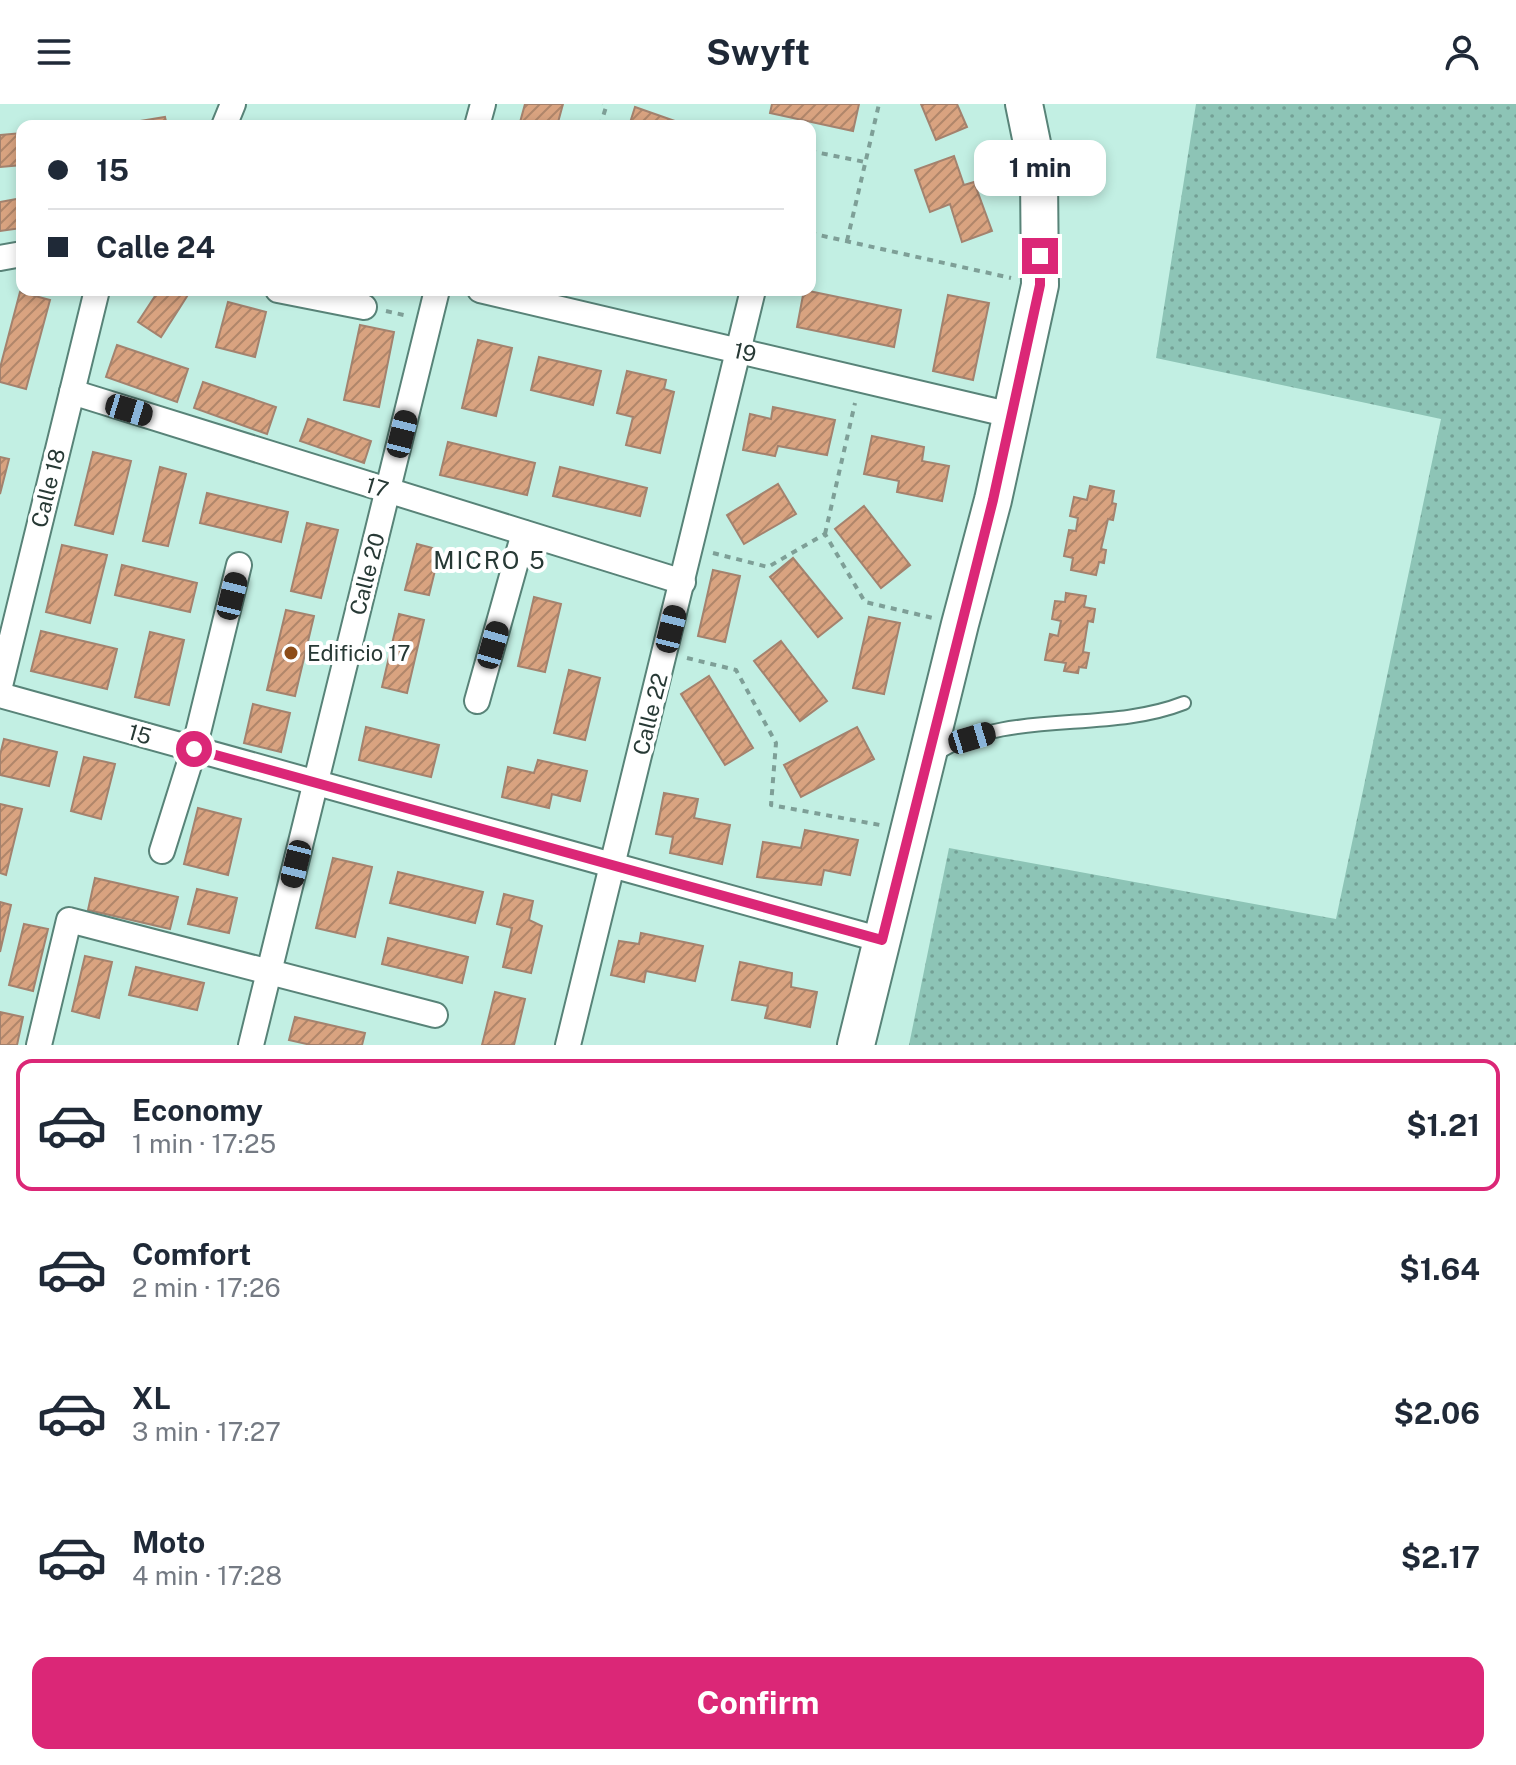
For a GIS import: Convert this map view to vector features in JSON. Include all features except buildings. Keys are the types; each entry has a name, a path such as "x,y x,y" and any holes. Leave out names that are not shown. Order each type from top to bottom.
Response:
{"street":[{"path":"856,1045 993,500 1040,285 1039,177 1024,104"},
{"name":"Calle 18","path":"0,686 96,296"},
{"path":"308,296 364,307"},
{"name":"Calle 20","path":"251,1045 435,296"},
{"name":"19","path":"505,296 1011,415"},
{"name":"Calle 22","path":"568,1045 752,296"},
{"name":"17","path":"72,392 683,582"},
{"path":"477,701 524,533"},
{"path":"162,851 194,749 239,565"},
{"name":"15","path":"0,695 882,940"},
{"path":"39,1045 69,920 435,1015"}],"lane":[{"path":"926,760 946,748 1004,729 1157,714 1184,703"}],"path":[{"path":"847,241 879,104"},
{"path":"816,152 865,162"},
{"path":"816,234 1040,285"},
{"path":"364,307 429,321"},
{"path":"861,379 825,534 865,602 960,624"},
{"path":"691,547 768,567 825,534"},
{"path":"665,653 736,670 776,743 771,805 909,830"}],"green space":[{"path":"1196,104 1516,104 1516,1045 909,1045 949,848 1336,919 1441,419 1156,358"}],"place":[{"name":"Edificio 17","path":"291,653"}],"district":[{"name":"MICRO 5","path":"490,561"}],"route":[{"path":"194,749 882,940 993,500 1040,285 1040,256"}]}
